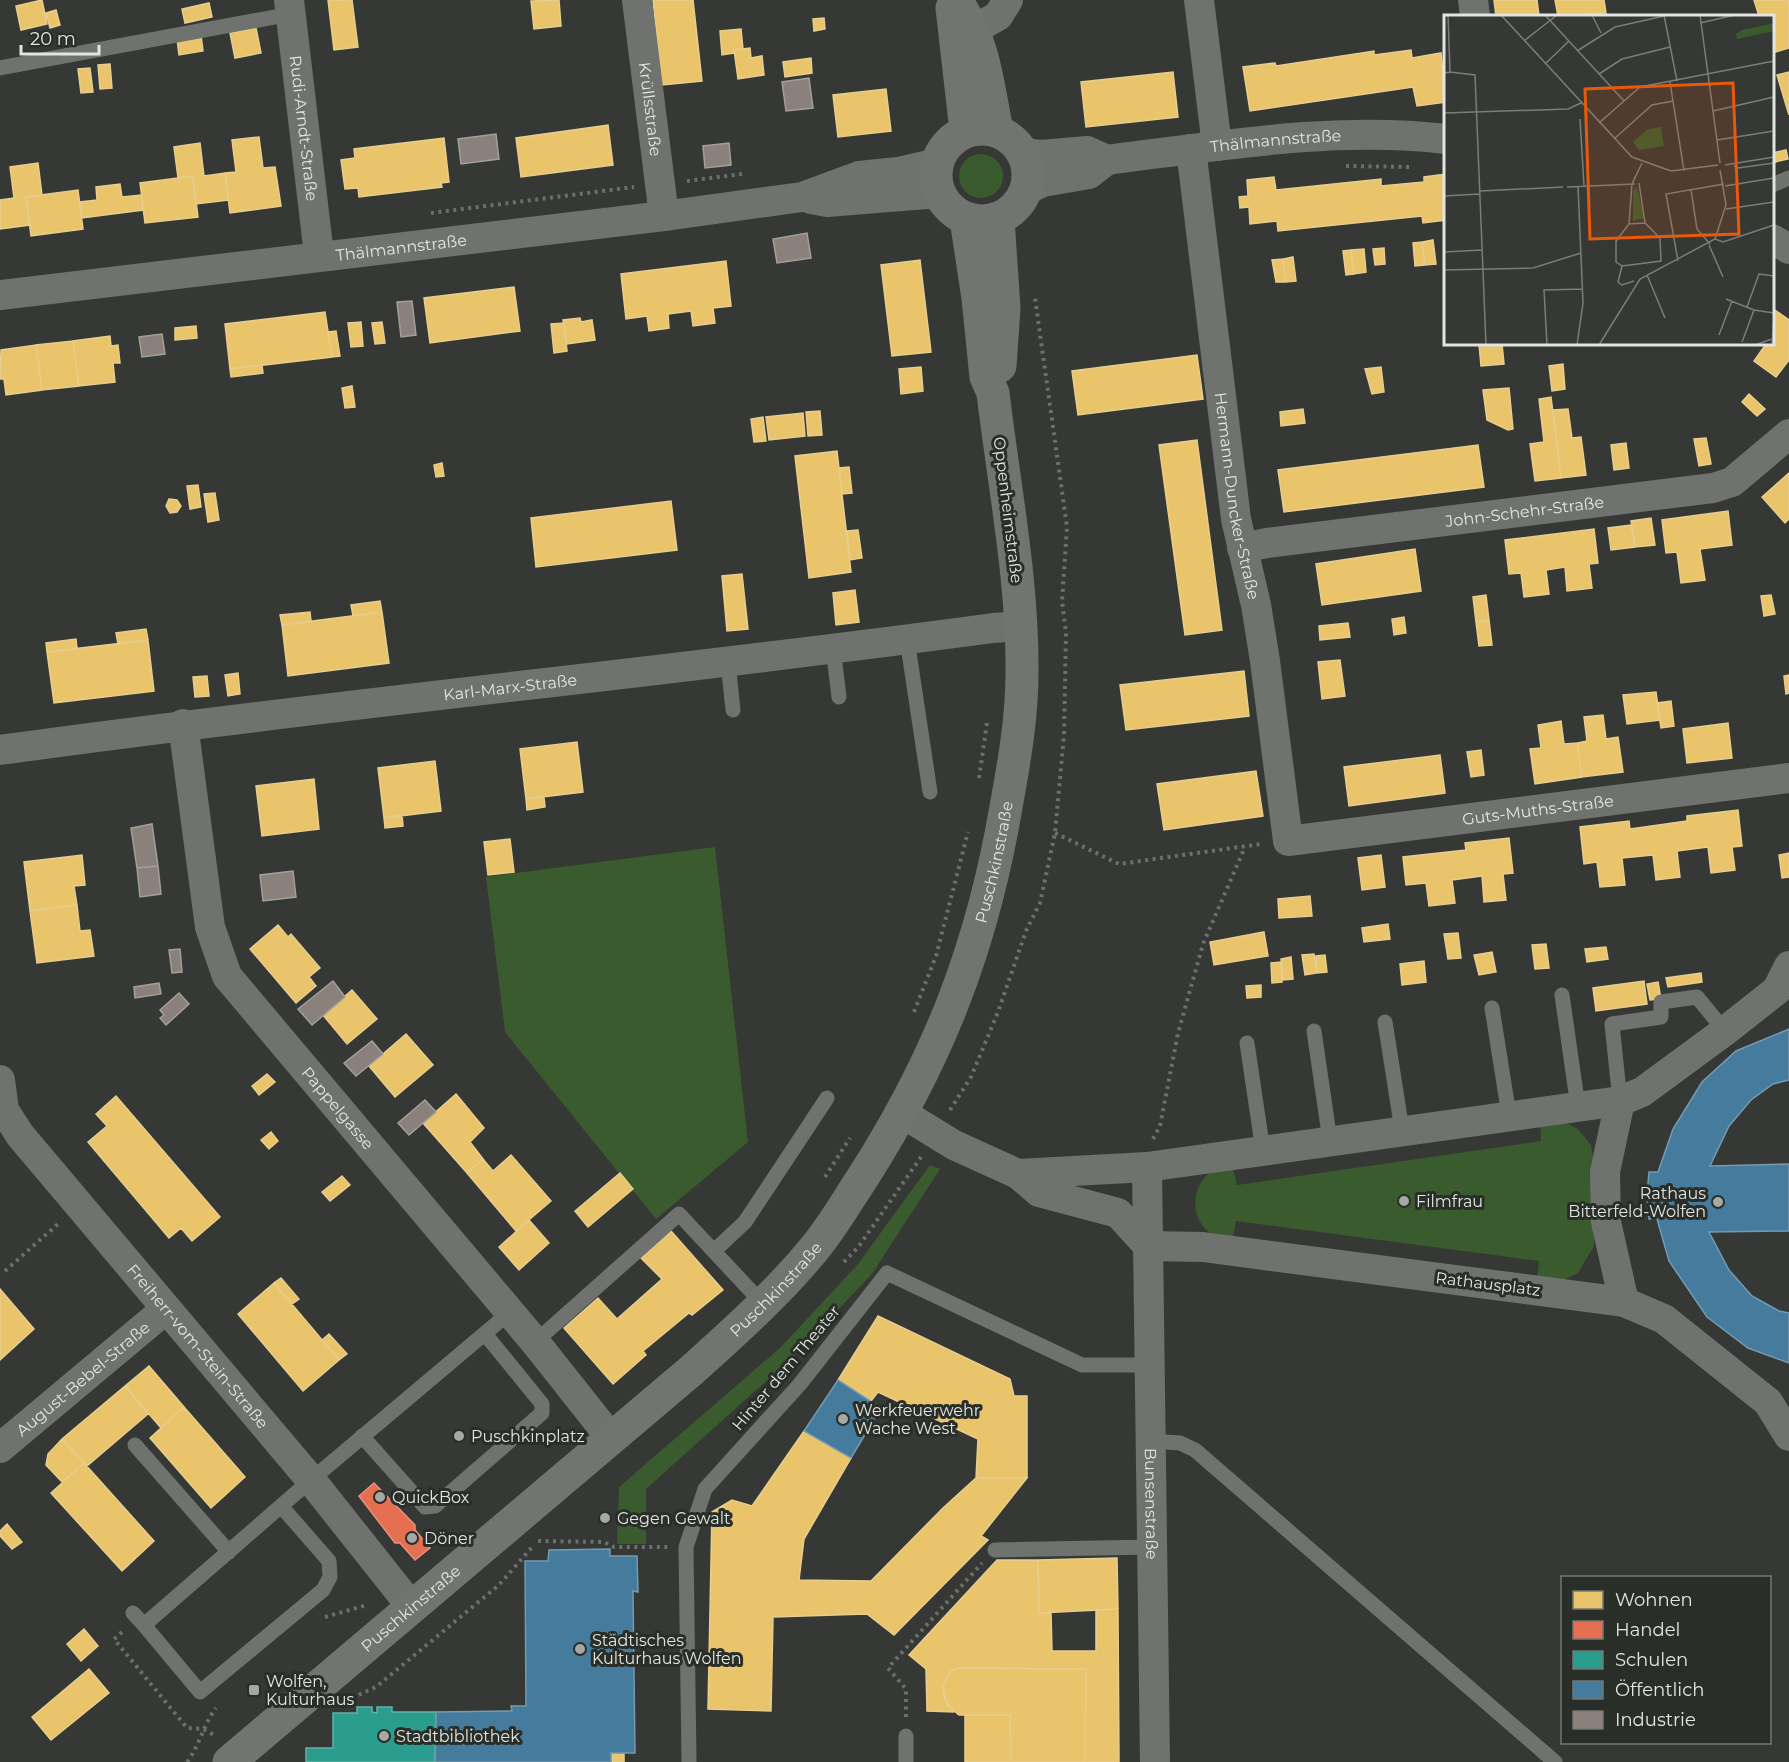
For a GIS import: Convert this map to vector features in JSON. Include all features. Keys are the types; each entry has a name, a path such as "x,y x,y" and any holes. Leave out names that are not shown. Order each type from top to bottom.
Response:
{"street":[{"name":"Krüllsstraße","path":"637,0 664,216"},
{"path":"951,0 982,131"},
{"path":"956,0 975,29 985,63 982,131"},
{"path":"975,29 998,16 1008,0"},
{"name":"Hermann-Duncker-Straße","path":"1199,0 1204,148 1235,508 1256,605 1265,661 1288,841"},
{"path":"1473,0 1475,15"},
{"name":"Rudi-Arndt-Straße","path":"290,7 319,255"},
{"path":"982,131 1007,136 1023,153 1027,164 1026,190 1015,207 998,219 982,221 966,219 955,213 938,178 951,140 982,131"},
{"name":"Thälmannstraße","path":"1026,190 1043,182 1089,174 1107,160 1204,148 1348,135 1444,139"},
{"name":"Thälmannstraße","path":"1023,153 1041,155 1087,151 1107,160"},
{"name":"Thälmannstraße","path":"0,295 319,255 664,216 802,197 859,177 897,172 938,178"},
{"name":"Oppenheimstraße","path":"966,219 977,287 984,368 993,393 1022,627"},
{"name":"Oppenheimstraße","path":"993,393 999,378 1004,308 998,219"},
{"path":"1774,240 1789,249"},
{"name":"John-Schehr-Straße","path":"1242,548 1267,543 1713,488 1732,482 1789,434"},
{"name":"Karl-Marx-Straße","path":"0,750 183,724 728,662 993,628 1022,627"},
{"name":"Puschkinstraße","path":"229,1762 405,1597 611,1438 764,1305 826,1234 902,1113 951,1013 983,918 1012,777 1022,675 1022,627"},
{"name":"Pappelgasse","path":"183,724 210,927 227,976 535,1342 611,1438"},
{"name":"Guts-Muths-Straße","path":"1288,841 1789,778"},
{"path":"1018,1174 1143,1167 1620,1101 1642,1092 1777,990 1789,966"},
{"name":"Freiherr-vom-Stein-Straße","path":"0,1080 4,1110 20,1135 311,1480 405,1597"},
{"path":"1620,1101 1605,1172 1606,1222 1624,1302"},
{"path":"902,1113 936,1134 1018,1174 1039,1192 1118,1213 1148,1246"},
{"name":"Bunsenstraße","path":"1143,1167 1148,1246 1151,1365 1155,1762"},
{"name":"Rathausplatz","path":"1148,1246 1203,1247 1624,1302 1664,1318 1768,1402 1789,1436"},
{"name":"August-Bebel-Straße","path":"0,1448 166,1309"}],"lane":[{"path":"0,68 290,7"},
{"path":"1774,185 1789,178"},
{"path":"906,639 930,792"},
{"path":"833,648 839,698"},
{"path":"728,662 733,710"},
{"path":"1562,995 1578,1107"},
{"path":"1620,1101 1612,1024 1661,1017 1661,1002 1696,997 1725,1031"},
{"path":"1492,1008 1509,1115"},
{"path":"1385,1022 1402,1130"},
{"path":"1314,1031 1330,1141"},
{"path":"1247,1043 1263,1151"},
{"path":"715,1250 745,1222 827,1098"},
{"path":"535,1342 679,1214 764,1305"},
{"name":"Hinter dem Theater","path":"689,1762 686,1547 705,1489 800,1384 887,1273 1082,1365 1151,1365"},
{"path":"144,1625 362,1436 509,1313"},
{"path":"362,1436 425,1507 435,1506 542,1413 542,1404 485,1334"},
{"path":"1152,1441 1180,1443 1195,1450 1555,1762"},
{"path":"135,1445 229,1552"},
{"path":"133,1613 200,1692 323,1590 330,1577 329,1561 281,1506"},
{"path":"995,1550 1153,1547"},
{"path":"906,1736 906,1762"}],"path":[{"path":"1342,166 1412,167"},
{"path":"836,1271 859,1246 936,1134 971,1077 998,1012 1026,932 1040,903 1055,832 1064,735 1066,633 1062,601 1067,527 1034,292"},
{"path":"977,788 987,721"},
{"path":"910,1022 936,956 971,821"},
{"path":"1055,832 1119,864 1288,841"},
{"path":"1143,1167 1160,1126 1178,1033 1203,944 1245,847"},
{"path":"820,1185 841,1149 855,1131"},
{"path":"5,1271 80,1204"},
{"path":"346,1701 376,1687 490,1592 546,1533"},
{"path":"538,1541 604,1542 614,1547 686,1547"},
{"path":"906,1736 906,1689 888,1668 995,1550"},
{"path":"316,1620 405,1597"},
{"path":"187,1762 197,1749 203,1730 219,1703"}],"green space":[{"path":"981,154 990,155 997,160 1002,167 1002,185 997,192 990,197 981,198 972,197 965,192 960,185 959,176 960,167 965,160 972,155"},
{"path":"715,847 748,1142 656,1219 505,1032 486,877"},
{"path":"1540,1120 1565,1122 1578,1129 1591,1145 1595,1169 1594,1246 1578,1273 1560,1282 1537,1282 1539,1261 1236,1221 1232,1241 1210,1233 1199,1221 1196,1213 1196,1197 1202,1181 1212,1171 1232,1164 1237,1185 1541,1141"},
{"path":"930,1165 940,1169 872,1274 792,1358 646,1489 646,1544 617,1544 619,1487 781,1347 858,1264"}],"building: Wohnen":[{"path":"42,0 47,24 21,30 16,6"},
{"path":"328,0 352,0 358,47 334,50"},
{"path":"559,0 561,26 534,29 531,1"},
{"path":"653,0 693,0 702,81 662,85"},
{"path":"1494,0 1537,0 1539,15 1496,15"},
{"path":"1555,0 1604,0 1606,13 1558,15"},
{"path":"1754,0 1789,0 1789,48 1774,52 1774,15 1759,15"},
{"path":"209,3 212,17 185,23 182,9"},
{"path":"56,10 60,25 50,28 46,13"},
{"path":"824,18 825,29 814,31 813,19"},
{"path":"256,28 261,53 235,58 230,33"},
{"path":"741,29 743,49 722,55 720,31"},
{"path":"201,35 203,51 179,55 177,39"},
{"path":"750,48 751,58 762,56 764,75 738,79 734,50"},
{"path":"1411,50 1412,58 1441,53 1444,102 1417,106 1413,87 1250,111 1243,67 1275,63 1276,66 1374,51 1374,55"},
{"path":"811,58 812,73 785,77 783,62"},
{"path":"110,64 112,88 100,89 98,65"},
{"path":"90,68 93,92 81,93 78,69"},
{"path":"1173,72 1178,117 1086,127 1081,82"},
{"path":"1789,72 1789,115 1777,75"},
{"path":"886,89 891,131 838,137 833,95"},
{"path":"608,125 613,165 521,177 516,138"},
{"path":"259,137 263,168 275,167 281,206 230,213 225,173 236,172 232,140"},
{"path":"444,138 449,182 441,183 442,187 359,197 358,188 345,189 341,160 355,158 354,149"},
{"path":"200,143 204,176 225,173 228,200 196,204 193,176 178,178 174,147"},
{"path":"1786,150 1788,159 1775,162 1774,153"},
{"path":"38,163 42,195 26,197 30,225 0,229 0,200 14,198 10,167"},
{"path":"1444,174 1444,220 1423,223 1422,216 1278,231 1277,221 1250,224 1249,207 1240,208 1239,197 1248,196 1247,180 1274,177 1276,190 1381,179 1381,186 1424,182 1424,177"},
{"path":"193,176 198,217 145,223 140,183"},
{"path":"120,184 122,197 141,195 143,210 82,218 80,202 97,200 96,187"},
{"path":"78,190 83,229 31,236 26,197"},
{"path":"1433,240 1436,264 1425,265 1422,242"},
{"path":"1422,242 1425,265 1415,266 1413,243"},
{"path":"1384,248 1385,264 1375,265 1373,249"},
{"path":"1364,249 1366,272 1354,274 1351,250"},
{"path":"1351,250 1354,274 1346,275 1343,251"},
{"path":"1293,257 1296,281 1286,282 1283,259"},
{"path":"1283,259 1286,282 1276,282 1272,260"},
{"path":"920,260 931,352 892,356 881,265"},
{"path":"726,261 731,306 713,308 715,323 693,326 691,311 668,314 669,328 649,331 647,316 626,319 621,274"},
{"path":"514,287 520,331 430,343 424,298"},
{"path":"1774,309 1789,320 1789,360 1776,377 1754,361 1765,345 1774,345"},
{"path":"325,312 332,357 230,369 225,324"},
{"path":"580,318 581,322 592,320 595,340 567,344 563,320"},
{"path":"361,322 363,346 351,347 348,323"},
{"path":"382,322 385,343 375,344 372,323"},
{"path":"564,323 567,351 554,353 551,324"},
{"path":"196,326 197,338 175,340 175,328"},
{"path":"336,331 340,356 332,357 328,332"},
{"path":"110,336 111,346 118,345 120,363 113,363 115,382 79,386 73,341"},
{"path":"73,341 79,386 42,390 36,345"},
{"path":"36,345 42,390 6,395 4,379 0,379 1,350"},
{"path":"1479,345 1502,345 1504,364 1481,366"},
{"path":"1197,355 1203,399 1078,415 1072,371"},
{"path":"1563,364 1565,389 1552,391 1549,366"},
{"path":"262,365 263,373 231,377 230,369"},
{"path":"921,367 923,391 901,394 899,369"},
{"path":"1381,367 1384,392 1372,394 1365,369"},
{"path":"352,386 355,407 345,408 342,388"},
{"path":"1509,388 1513,429 1508,430 1487,420 1483,390"},
{"path":"1749,394 1765,409 1757,416 1742,402"},
{"path":"1551,397 1561,478 1535,481 1530,444 1544,442 1539,399"},
{"path":"1303,409 1305,423 1281,426 1280,412"},
{"path":"1568,409 1572,438 1581,437 1586,475 1561,478 1553,410"},
{"path":"820,411 822,435 808,436 806,412"},
{"path":"803,413 805,436 769,440 766,417"},
{"path":"763,417 766,441 754,442 751,419"},
{"path":"1706,438 1711,464 1699,466 1694,439"},
{"path":"1197,440 1222,630 1185,635 1159,445"},
{"path":"1626,443 1629,468 1614,470 1611,445"},
{"path":"1478,445 1484,487 1284,512 1278,470"},
{"path":"837,451 851,572 809,578 795,456"},
{"path":"442,463 444,476 436,477 434,465"},
{"path":"849,467 852,493 842,494 839,468"},
{"path":"1789,473 1789,519 1785,523 1762,497"},
{"path":"198,485 201,507 190,509 187,486"},
{"path":"215,493 219,520 208,522 204,494"},
{"path":"169,499 177,500 181,506 177,512 170,513 166,506"},
{"path":"671,501 677,550 536,567 531,518"},
{"path":"1728,511 1732,545 1700,549 1705,580 1681,583 1677,552 1666,553 1662,520"},
{"path":"1651,518 1655,545 1635,547 1631,521"},
{"path":"1631,525 1635,547 1611,550 1608,528"},
{"path":"1594,529 1598,563 1589,564 1592,588 1567,591 1565,567 1546,570 1549,594 1524,597 1521,573 1509,574 1505,540"},
{"path":"858,530 862,558 850,560 847,531"},
{"path":"1415,549 1421,591 1322,605 1316,564"},
{"path":"742,574 748,629 727,631 722,576"},
{"path":"855,590 859,622 836,625 833,593"},
{"path":"1486,595 1489,620 1476,622 1473,597"},
{"path":"1771,595 1775,614 1764,616 1761,596"},
{"path":"380,601 382,612 353,616 351,605"},
{"path":"310,612 311,621 282,625 280,615"},
{"path":"382,612 389,663 288,676 282,625"},
{"path":"1404,617 1406,633 1394,635 1392,619"},
{"path":"1489,620 1492,645 1479,646 1476,622"},
{"path":"1348,623 1350,637 1320,640 1319,626"},
{"path":"146,629 148,640 118,644 116,633"},
{"path":"76,639 77,649 47,652 46,643"},
{"path":"148,640 154,691 54,703 47,652"},
{"path":"1340,660 1345,696 1322,699 1318,662"},
{"path":"1244,671 1249,716 1126,730 1120,685"},
{"path":"238,673 240,694 228,696 225,675"},
{"path":"1789,675 1789,693 1786,694 1784,676"},
{"path":"207,676 209,696 195,697 193,677"},
{"path":"1656,692 1660,720 1627,724 1623,695"},
{"path":"1671,701 1674,726 1661,728 1657,703"},
{"path":"1603,715 1606,739 1618,737 1623,772 1582,777 1577,743 1587,741 1584,717"},
{"path":"1561,721 1564,744 1577,743 1582,777 1535,784 1530,749 1541,748 1538,725"},
{"path":"1728,723 1732,758 1687,763 1683,729"},
{"path":"577,742 583,792 526,799 520,749"},
{"path":"1481,750 1484,775 1471,777 1467,752"},
{"path":"1440,755 1445,793 1349,806 1344,767"},
{"path":"435,761 441,811 384,818 378,768"},
{"path":"1256,771 1263,816 1164,830 1157,784"},
{"path":"314,779 319,829 262,836 256,786"},
{"path":"544,797 545,807 527,810 526,799"},
{"path":"1738,810 1742,846 1732,847 1735,870 1711,873 1708,847 1677,851 1680,877 1656,880 1653,855 1622,858 1625,885 1600,887 1597,862 1584,864 1580,827 1629,821 1630,829 1687,821 1687,816"},
{"path":"402,815 403,826 385,828 384,818"},
{"path":"1509,838 1513,873 1503,874 1506,900 1484,902 1482,876 1452,880 1455,903 1429,906 1426,883 1406,885 1403,857 1466,850 1465,843"},
{"path":"510,839 514,872 488,875 484,842"},
{"path":"1789,853 1789,877 1782,878 1779,855"},
{"path":"82,855 85,885 74,886 77,905 30,911 24,862"},
{"path":"1381,855 1385,887 1362,890 1358,858"},
{"path":"1310,896 1312,916 1279,918 1278,899"},
{"path":"77,905 80,931 90,930 94,956 37,963 30,911"},
{"path":"1388,924 1390,939 1364,942 1362,928"},
{"path":"278,925 288,937 291,934 320,968 309,977 316,986 296,1003 250,949"},
{"path":"1264,932 1268,956 1214,965 1210,942"},
{"path":"1458,933 1461,958 1448,959 1444,934"},
{"path":"1546,944 1549,968 1535,969 1532,945"},
{"path":"1606,947 1608,959 1587,962 1585,949"},
{"path":"1492,952 1496,972 1479,975 1474,955"},
{"path":"1314,954 1317,973 1305,975 1302,955"},
{"path":"1325,955 1327,972 1317,973 1316,956"},
{"path":"1291,957 1293,979 1283,980 1281,959"},
{"path":"1424,961 1426,982 1402,985 1400,964"},
{"path":"1281,962 1282,982 1272,983 1271,963"},
{"path":"1701,973 1702,982 1668,987 1666,978"},
{"path":"1644,981 1647,1004 1596,1011 1593,988"},
{"path":"1658,982 1661,999 1650,1000 1647,984"},
{"path":"1261,985 1261,997 1247,998 1246,986"},
{"path":"352,990 377,1019 347,1044 323,1015"},
{"path":"406,1034 433,1065 395,1097 369,1066"},
{"path":"267,1074 275,1082 259,1095 252,1086"},
{"path":"456,1094 484,1128 470,1142 483,1159 467,1173 423,1123"},
{"path":"116,1096 220,1217 192,1241 181,1228 169,1238 88,1142 107,1126 96,1114"},
{"path":"271,1132 278,1141 269,1149 261,1140"},
{"path":"511,1155 551,1201 516,1231 467,1173 483,1159 493,1171"},
{"path":"620,1173 633,1189 588,1227 575,1211"},
{"path":"342,1176 350,1185 330,1201 322,1192"},
{"path":"529,1220 549,1243 519,1270 499,1247"},
{"path":"671,1231 723,1290 692,1315 689,1313 643,1351 646,1355 613,1384 564,1328 598,1298 617,1319 662,1279 641,1258"},
{"path":"281,1278 299,1299 292,1304 274,1283"},
{"path":"274,1283 339,1360 303,1391 238,1314"},
{"path":"0,1289 34,1329 0,1360"},
{"path":"878,1316 1010,1379 1014,1396 1027,1396 1027,1478 976,1478 978,1439 878,1392 871,1401 838,1380"},
{"path":"329,1334 347,1354 339,1360 322,1340"},
{"path":"149,1366 184,1407 161,1428 125,1386"},
{"path":"125,1386 148,1414 87,1466 62,1439"},
{"path":"184,1407 245,1477 211,1508 150,1438"},
{"path":"804,1431 851,1458 804,1539 799,1580 871,1581 976,1478 1027,1478 981,1536 988,1540 894,1635 867,1614 773,1617 771,1711 708,1709 712,1512 732,1500 752,1506"},
{"path":"62,1439 84,1463 62,1482 46,1465 48,1454"},
{"path":"84,1463 154,1541 122,1571 51,1493"},
{"path":"7,1524 22,1542 12,1549 0,1536 0,1531"},
{"path":"1117,1558 1118,1609 1039,1613 1038,1560"},
{"path":"997,1560 1038,1560 1039,1613 1051,1612 1052,1651 1096,1651 1096,1610 1118,1609 1119,1762 1085,1762 1086,1669 957,1668 950,1672 943,1685 944,1698 953,1712 927,1711 926,1669 909,1655"},
{"path":"84,1629 98,1646 81,1661 67,1644"},
{"path":"957,1668 1086,1669 1085,1762 1011,1762 1010,1715 959,1715 947,1705 943,1685 950,1672"},
{"path":"89,1669 109,1693 51,1740 32,1717"},
{"path":"965,1715 1010,1715 1011,1762 965,1762"},
{"path":"612,1754 624,1754 624,1762 612,1762"}],"building: Handel":[{"path":"374,1483 415,1525 415,1530 430,1548 415,1560 400,1543 395,1543 359,1496"}],"building: Schulen":[{"path":"357,1707 372,1707 372,1712 377,1713 377,1707 392,1707 392,1712 436,1712 435,1762 306,1762 306,1748 333,1748 333,1713 357,1713"}],"building: Öffentlich":[{"name":"Rathaus Bitterfeld-Wolfen","path":"1789,1029 1789,1080 1773,1084 1751,1100 1729,1126 1710,1166 1789,1164 1789,1231 1709,1232 1729,1270 1752,1296 1779,1311 1789,1313 1789,1363 1748,1348 1707,1317 1669,1261 1657,1219 1649,1219 1647,1195 1649,1172 1658,1172 1673,1129 1702,1082 1736,1051"},
{"name":"Werkfeuerwehr Wache West","path":"838,1380 881,1408 851,1458 804,1431"},
{"name":"Städtisches Kulturhaus Wolfen","path":"610,1549 610,1556 637,1556 638,1592 633,1591 635,1753 611,1753 611,1762 435,1762 436,1712 512,1711 511,1706 526,1706 525,1561 548,1561 549,1550"}],"building: Industrie":[{"path":"809,78 813,108 786,111 782,82"},
{"path":"496,134 499,159 461,164 458,139"},
{"path":"729,143 731,165 705,168 703,146"},
{"path":"807,233 811,258 777,263 773,239"},
{"path":"412,301 416,335 401,337 397,302"},
{"path":"162,334 165,354 142,357 139,337"},
{"path":"152,824 158,866 137,868 131,828"},
{"path":"158,866 161,894 140,897 137,868"},
{"path":"293,871 296,897 263,901 260,875"},
{"path":"180,949 182,972 172,973 169,950"},
{"path":"333,981 345,997 312,1025 298,1009"},
{"path":"159,983 161,994 135,998 134,987"},
{"path":"179,993 189,1004 166,1025 160,1018 164,1015 160,1010"},
{"path":"372,1041 383,1054 356,1076 344,1063"},
{"path":"425,1100 436,1112 409,1135 398,1123"}],"place":[{"name":"Filmfrau","path":"1404,1201"},
{"name":"Rathaus Bitterfeld-Wolfen","path":"1718,1202"},
{"name":"Werkfeuerwehr Wache West","path":"843,1419"},
{"name":"Puschkinplatz","path":"459,1436"},
{"name":"QuickBox","path":"380,1497"},
{"name":"Gegen Gewalt","path":"605,1518"},
{"name":"Döner","path":"412,1538"},
{"name":"Städtisches Kulturhaus Wolfen","path":"580,1649"},
{"name":"Wolfen, Kulturhaus","path":"254,1690"},
{"name":"Stadtbibliothek","path":"384,1736"}]}
